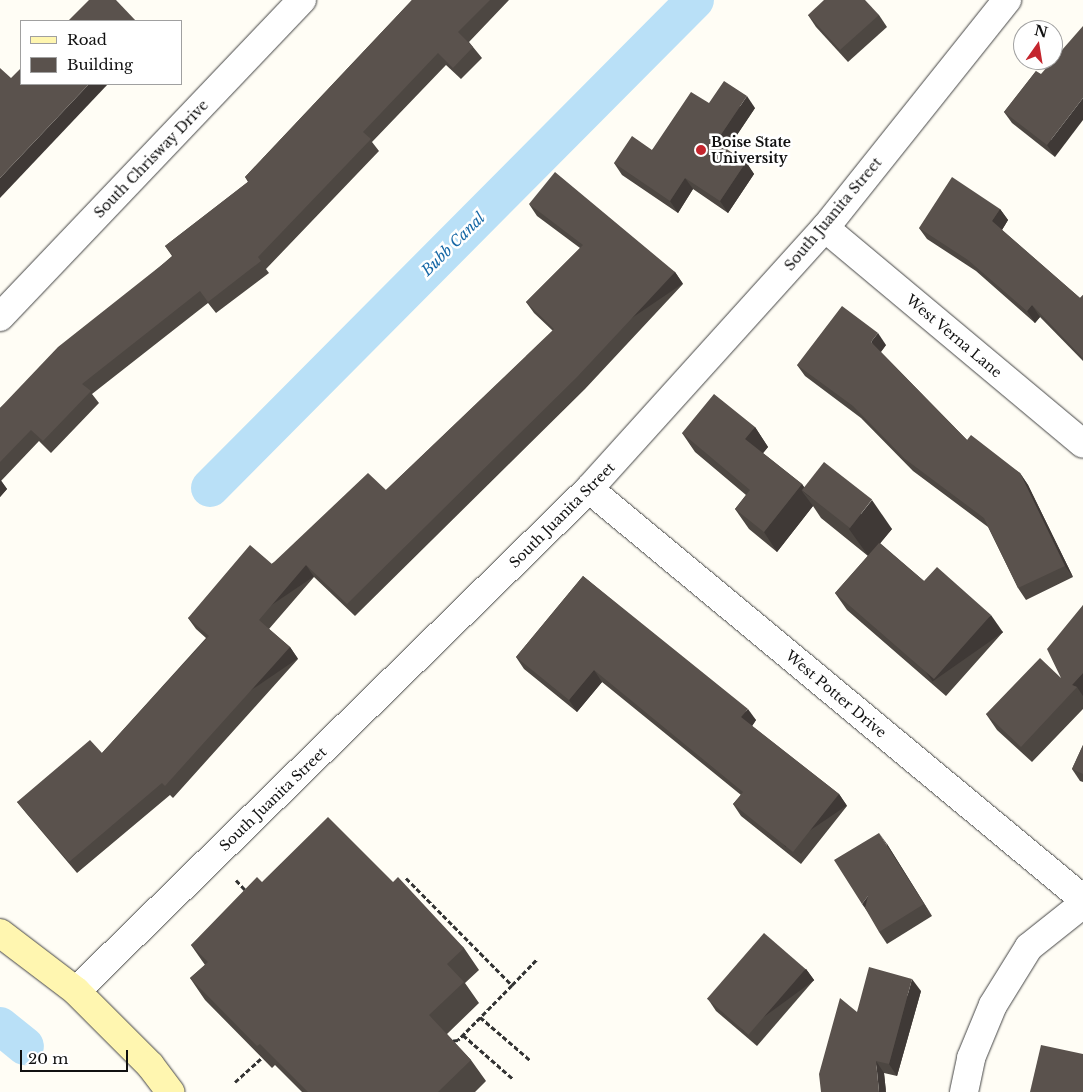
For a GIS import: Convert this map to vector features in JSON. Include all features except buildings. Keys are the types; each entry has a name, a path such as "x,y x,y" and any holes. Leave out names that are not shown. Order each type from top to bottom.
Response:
{"street":[{"name":"South Chrisway Drive","path":"0,317 302,0"},
{"name":"South Juanita Street","path":"76,991 589,489 825,228 1007,0"},
{"name":"West Verna Lane","path":"825,228 1083,444"},
{"name":"West Potter Drive","path":"589,489 1083,899"},
{"path":"964,1092 971,1058 993,1005 1029,947 1083,904"},
{"path":"0,933 76,991 150,1065 170,1092"}],"path":[{"path":"232,876 250,895"},
{"path":"406,878 512,986"},
{"path":"423,908 429,902"},
{"path":"448,1041 462,1035 537,959"},
{"path":"480,1017 530,1060"},
{"path":"462,1035 513,1079"},
{"path":"235,1082 262,1058"}],"waterway":[{"name":"Bubb Canal","path":"210,488 695,0"},
{"name":"Bubb Canal","path":"0,1026 25,1046"}],"place":[{"name":"Boise State University","path":"701,150"}]}
